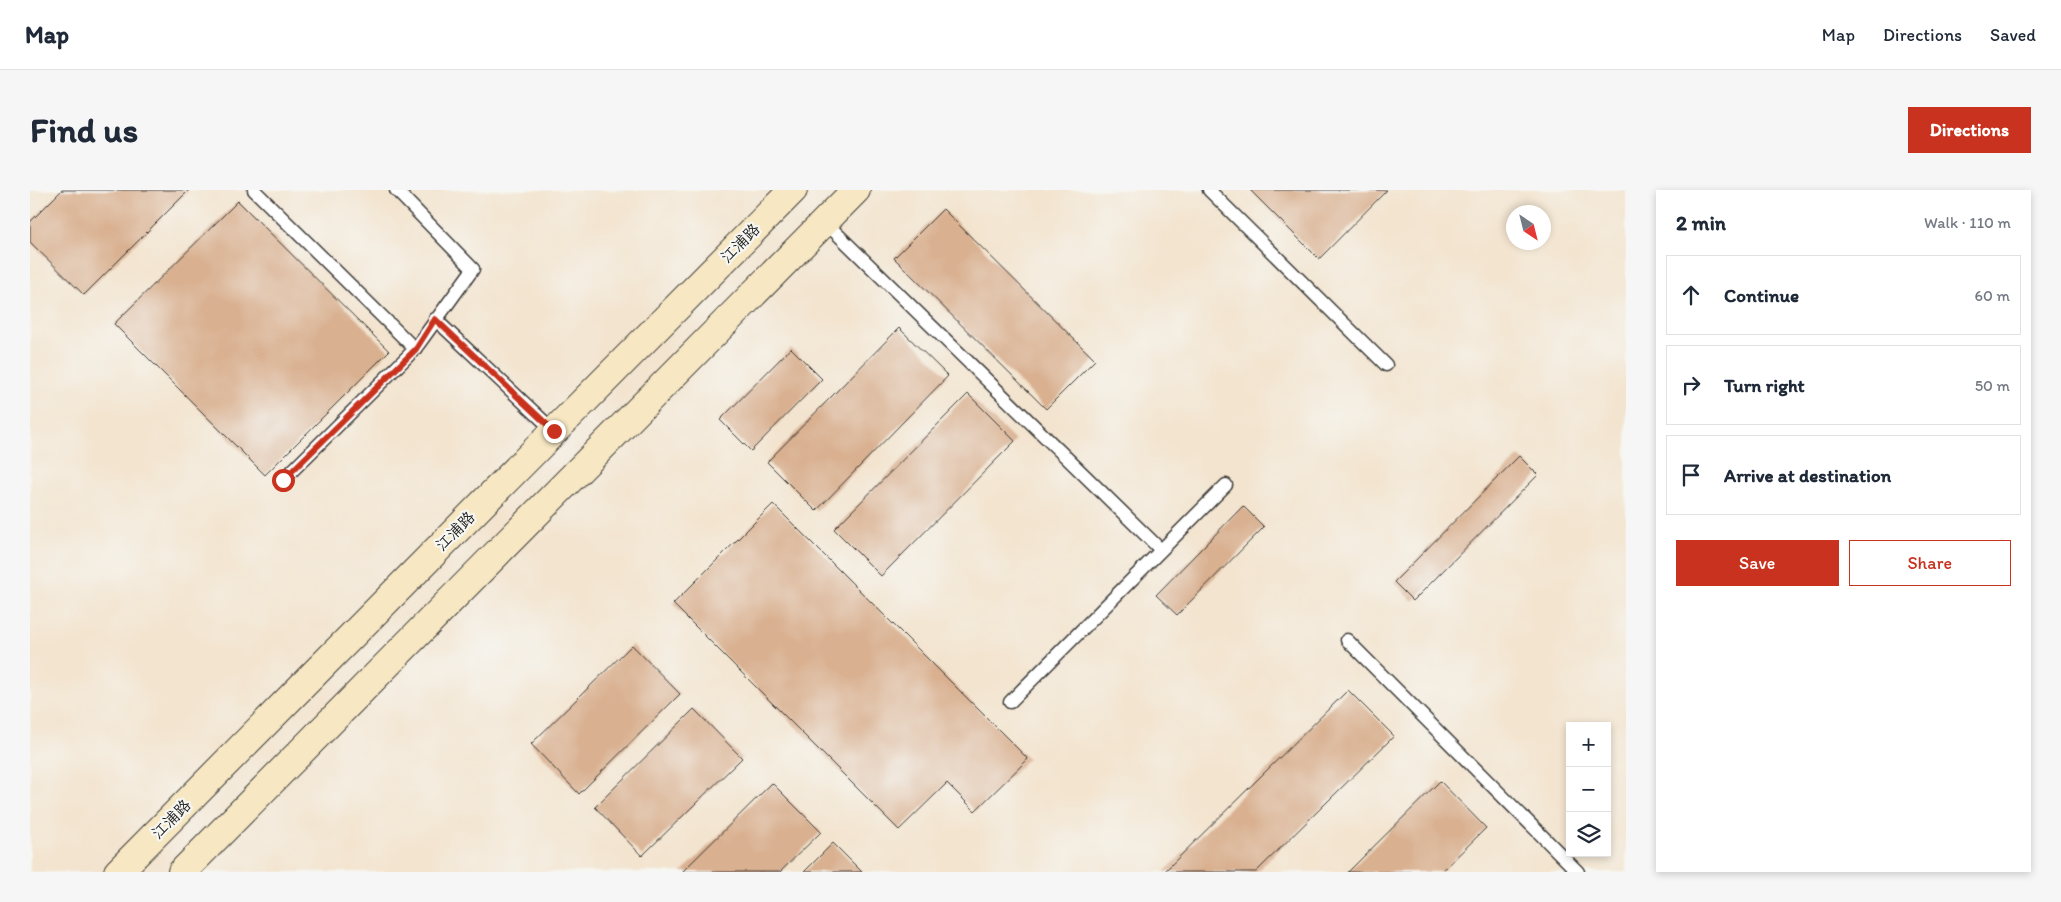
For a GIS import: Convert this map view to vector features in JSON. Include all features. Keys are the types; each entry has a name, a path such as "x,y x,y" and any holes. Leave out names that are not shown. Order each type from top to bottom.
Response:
{"street":[{"name":"江浦路","path":"118,872 793,190"},
{"path":"182,872 856,190"}],"lane":[{"path":"254,190 416,349"},
{"path":"283,480 416,349 435,319 473,268 396,190"},
{"path":"1209,190 1386,365"},
{"path":"824,222 1161,550"},
{"path":"435,319 554,431"},
{"path":"1010,702 1226,485"},
{"path":"1347,640 1578,872"}],"building":[{"path":"62,190 189,190 84,295 30,242 30,222"},
{"path":"1250,190 1387,190 1319,259"},
{"path":"238,201 389,351 265,475 114,324"},
{"path":"943,209 1095,360 1046,409 894,258"},
{"path":"899,328 948,376 816,511 767,462"},
{"path":"791,348 822,379 751,451 720,420"},
{"path":"968,394 1015,441 881,576 834,529"},
{"path":"1519,456 1538,475 1413,601 1394,582"},
{"path":"773,504 1028,759 975,811 947,783 899,830 673,604"},
{"path":"1243,506 1264,527 1177,615 1156,595"},
{"path":"632,645 680,694 579,794 531,744"},
{"path":"1348,690 1394,736 1256,872 1164,872"},
{"path":"694,709 742,758 642,856 595,807"},
{"path":"1440,781 1486,828 1441,872 1348,872"},
{"path":"772,783 821,832 780,872 682,872"},
{"path":"833,843 862,872 804,872"}],"route":[{"path":"283,480 416,349 435,319 554,431"}]}
